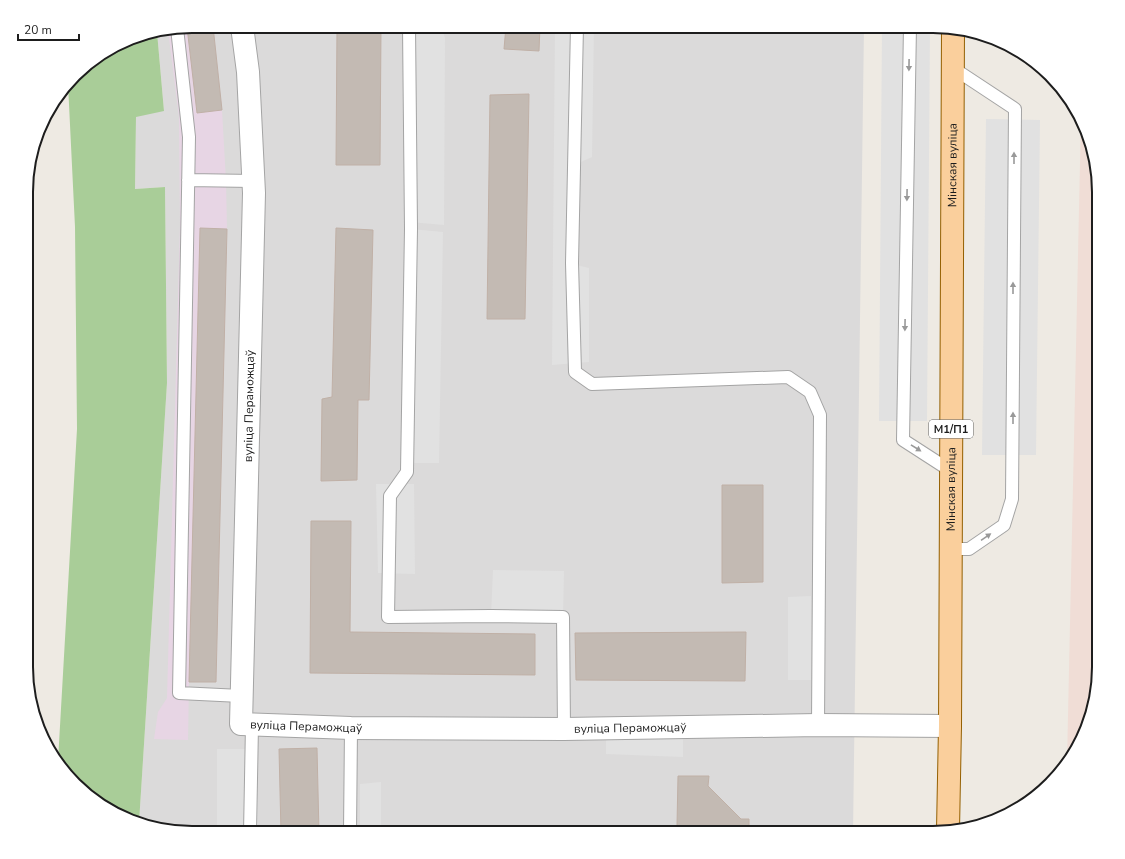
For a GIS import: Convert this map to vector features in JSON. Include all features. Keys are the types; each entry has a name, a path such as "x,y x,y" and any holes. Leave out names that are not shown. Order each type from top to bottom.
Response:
{"main road":[{"name":"Мінская вуліца","path":"948,826 950,726 953,34"}],"street":[{"name":"вуліца Пераможцаў","path":"243,33 248,72 253,181 241,724 351,728 564,729 818,725 950,726"}],"lane":[{"path":"178,33 190,137 179,693 241,696"},
{"path":"409,33 411,229 407,472 390,496 388,617 563,617 564,729"},
{"path":"577,33 572,264 575,372 592,384 788,377 810,392 820,415 818,725"},
{"path":"910,33 903,440 951,470"},
{"path":"951,549 968,549 1004,525 1012,499 1014,117 1014,110 953,68"},
{"path":"188,180 253,181"},
{"path":"250,826 252,725"},
{"path":"350,826 351,728"}],"shaded area":[{"path":"214,33 222,110 227,229 216,682 189,682 188,740 154,739 158,712 167,698 180,225 179,117 169,34"},
{"path":"409,33 443,33 445,38 444,225 410,222"},
{"path":"555,33 594,33 592,157 574,165 572,264 589,268 589,362 552,365"},
{"path":"864,33 853,826 181,826 151,821 139,817 167,383 165,187 135,189 136,116 164,110 157,37 171,34"},
{"path":"882,33 930,33 927,421 879,421"},
{"path":"986,119 1040,120 1036,455 982,455"},
{"path":"1081,133 1087,151 1092,181 1092,678 1084,718 1076,738 1067,753"},
{"path":"411,229 443,232 439,463 407,463"},
{"path":"376,484 414,484 415,574 378,573"},
{"path":"493,570 564,571 563,617 491,616"},
{"path":"811,596 811,680 788,680 788,597"},
{"path":"606,734 683,734 683,757 606,754"},
{"path":"217,749 258,749 258,826 217,826"},
{"path":"381,782 381,826 360,826 360,784"}],"green space":[{"path":"157,37 164,111 136,117 135,189 165,187 167,383 139,817 112,805 87,787 72,772 58,754 77,429 75,227 68,92 87,72 112,54 141,41"}],"building":[{"path":"188,33 214,33 222,110 197,113"},
{"path":"337,33 381,33 380,165 336,165"},
{"path":"505,33 540,33 539,51 504,49"},
{"path":"529,94 525,319 487,319 490,95"},
{"path":"200,228 227,229 216,682 189,682"},
{"path":"336,228 373,230 369,400 358,400 357,480 321,481 322,399 332,397"},
{"path":"722,485 763,485 763,582 722,583"},
{"path":"311,521 351,521 350,632 535,634 535,675 310,673"},
{"path":"746,632 745,681 576,680 575,633"},
{"path":"317,748 319,826 281,826 279,749"},
{"path":"678,776 709,776 708,786 741,819 749,819 749,826 677,825"}]}
